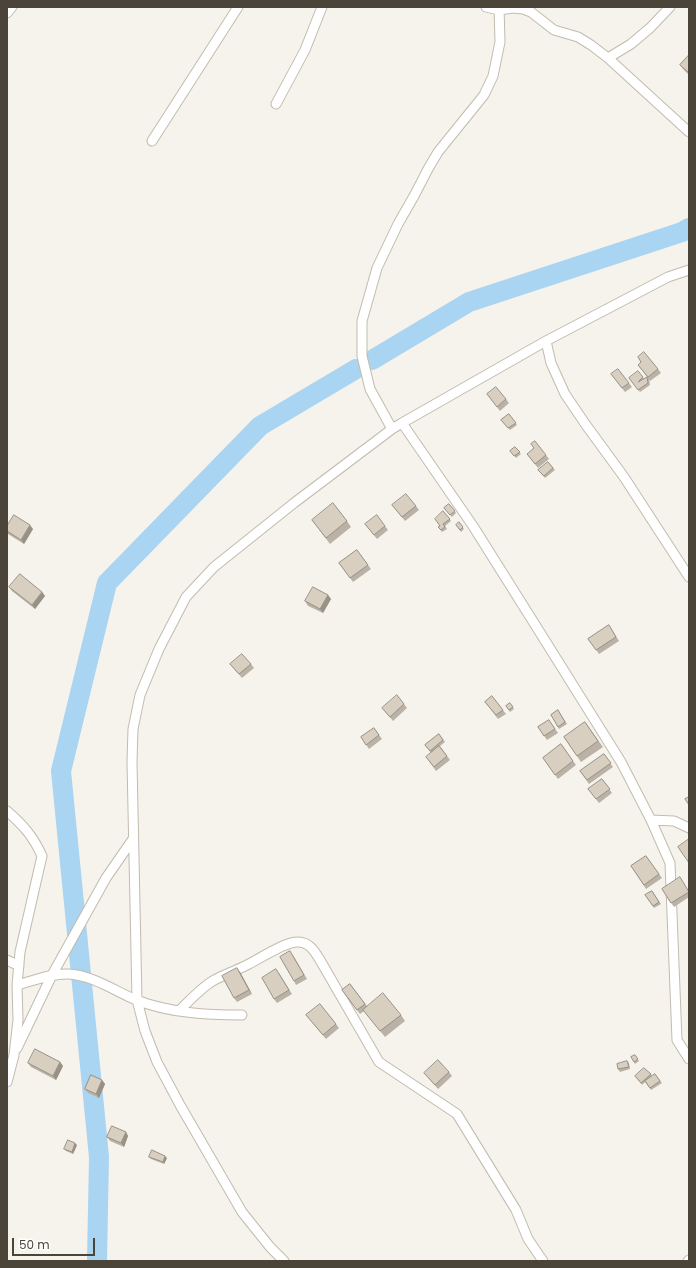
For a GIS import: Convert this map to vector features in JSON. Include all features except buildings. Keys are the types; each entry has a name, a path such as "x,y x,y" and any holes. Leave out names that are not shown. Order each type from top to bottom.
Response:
{"street":[{"path":"7,13 12,7"},
{"path":"152,140 238,7"},
{"path":"276,104 304,50 322,7"},
{"path":"486,7 499,9 513,8 531,12 554,30 578,37 591,45 608,58 689,132"},
{"path":"608,58 631,44 650,28 670,7"},
{"path":"392,429 370,388 362,356 362,321 377,268 398,224 438,152 484,95 493,76 500,42 499,9"},
{"path":"284,1261 270,1247 242,1212 180,1105 157,1062 145,1031 137,1000 133,839 133,729 140,695 158,649 186,597 214,567 294,503 392,429 546,341 668,277 689,270"},
{"path":"546,341 551,363 566,394 586,425 624,477 689,577"},
{"path":"402,423 473,526 538,629 621,762 651,820 670,864 677,1040 689,1059"},
{"path":"7,811 23,825 32,836 42,856 26,920 20,952 17,985 18,1020 14,1055 7,1082"},
{"path":"651,820 674,822 689,828"},
{"path":"14,1055 52,975 106,878 133,839"},
{"path":"179,1011 210,983 226,974 244,967 288,944 298,942 306,943 313,948 379,1062 457,1114 516,1210 528,1239 543,1261"},
{"path":"7,960 19,966"},
{"path":"17,985 52,975 68,974 85,978 137,1000 179,1011 209,1015 242,1015"}],"waterway":[{"path":"372,360 469,302 682,232 689,228"},
{"path":"97,1261 99,1157 61,771 107,583 260,426 356,369"}]}
